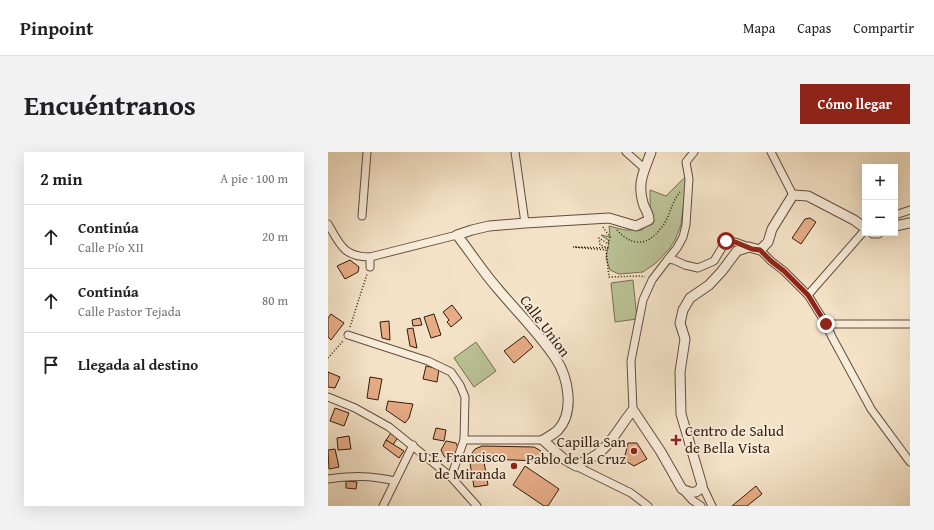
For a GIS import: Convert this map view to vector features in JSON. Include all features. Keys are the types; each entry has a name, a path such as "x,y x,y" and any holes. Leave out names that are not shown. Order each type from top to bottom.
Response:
{"street":[{"path":"362,216 367,152"},
{"path":"515,152 524,223"},
{"path":"626,152 645,170"},
{"path":"328,224 344,248 351,254 359,257 370,256 457,236 472,230 524,223 609,218 636,226 648,220 649,215 643,204 640,182 651,152"},
{"path":"694,152 686,162 689,179 684,237 678,248 652,280 643,300 631,361 632,410 661,452 682,489 692,500 701,506"},
{"path":"771,152 794,195"},
{"path":"794,195 808,196 822,202 854,220 862,227"},
{"path":"760,250 768,242 772,229 794,195"},
{"path":"898,214 910,210"},
{"path":"898,225 910,223"},
{"path":"808,295 862,232"},
{"name":"Calle Union","path":"457,236 497,288 530,325 557,360 564,378 568,397 568,408 565,418 558,430 543,440"},
{"path":"668,259 674,260 685,266 698,268 714,261 726,241 735,242 760,250 808,295 826,324 871,409 910,462"},
{"path":"712,506 702,485 681,414 680,372 685,339 680,323 683,310 690,298 709,285 737,251 749,247"},
{"path":"370,256 370,267"},
{"path":"826,324 910,324"},
{"path":"348,335 428,361 451,372 460,385 465,397 464,440 451,477"},
{"path":"328,397 362,412 389,427 451,477 476,506"},
{"path":"576,466 597,455 609,443 632,410"},
{"path":"464,440 543,440 564,459 630,493 648,506"},
{"path":"383,506 413,445"},
{"path":"328,480 355,476 382,478 395,481"},
{"path":"682,489 693,493 697,492 702,485"}],"path":[{"path":"597,218 610,237 608,244 599,238 600,245 608,248 573,246 606,250 609,277 640,276 652,280"},
{"path":"328,358 348,335 370,267"}],"green space":[{"path":"687,176 681,225 670,248 656,263 643,272 619,274 610,270 606,258 609,241 601,235 610,237 609,226 625,230 642,230 649,215 650,190 666,196"},
{"path":"633,280 637,319 615,322 611,283"},
{"path":"476,342 496,371 474,387 454,358"}],"building":[{"path":"810,218 816,222 801,244 792,238 805,219"},
{"path":"350,260 359,267 358,272 345,279 337,266"},
{"path":"452,305 462,318 451,327 447,322 449,320 443,312"},
{"path":"331,314 344,323 331,340 328,337 328,318"},
{"path":"434,314 441,335 431,338 424,317"},
{"path":"420,318 422,325 413,326 412,320"},
{"path":"389,321 390,340 382,338 380,322"},
{"path":"413,328 417,348 410,346 407,329"},
{"path":"524,336 533,347 514,363 504,351"},
{"path":"426,366 439,369 437,382 423,379"},
{"path":"328,372 340,377 335,388 328,387"},
{"path":"370,377 382,379 378,400 367,398"},
{"path":"388,401 413,404 409,418 405,423 386,410"},
{"path":"335,408 349,413 344,426 330,421"},
{"path":"436,428 446,430 444,441 433,439"},
{"path":"391,433 398,437 393,445 386,440"},
{"path":"349,436 351,449 338,450 337,438"},
{"path":"386,440 404,451 399,458 383,446"},
{"path":"446,441 456,443 458,448 448,460 441,450"},
{"name":"Capilla San Pablo de la Cruz","path":"628,443 637,443 647,459 634,466 624,460"},
{"path":"482,446 534,447 541,451 540,461 486,459 484,462 488,485 474,487 470,463 472,462 472,453 475,449"},
{"path":"335,449 339,467 329,469 328,450"},
{"path":"525,466 559,489 548,506 544,506 513,485"},
{"path":"346,481 357,482 356,489 346,488"},
{"path":"756,486 762,494 747,506 732,506"}],"place":[{"name":"Centro de Salud de Bella Vista","path":"676,440"},
{"name":"Capilla San Pablo de la Cruz","path":"634,451"},
{"name":"U.E. Francisco de Miranda","path":"514,466"}],"route":[{"path":"726,241 735,242 752,249 760,250 808,295 826,324"}]}
